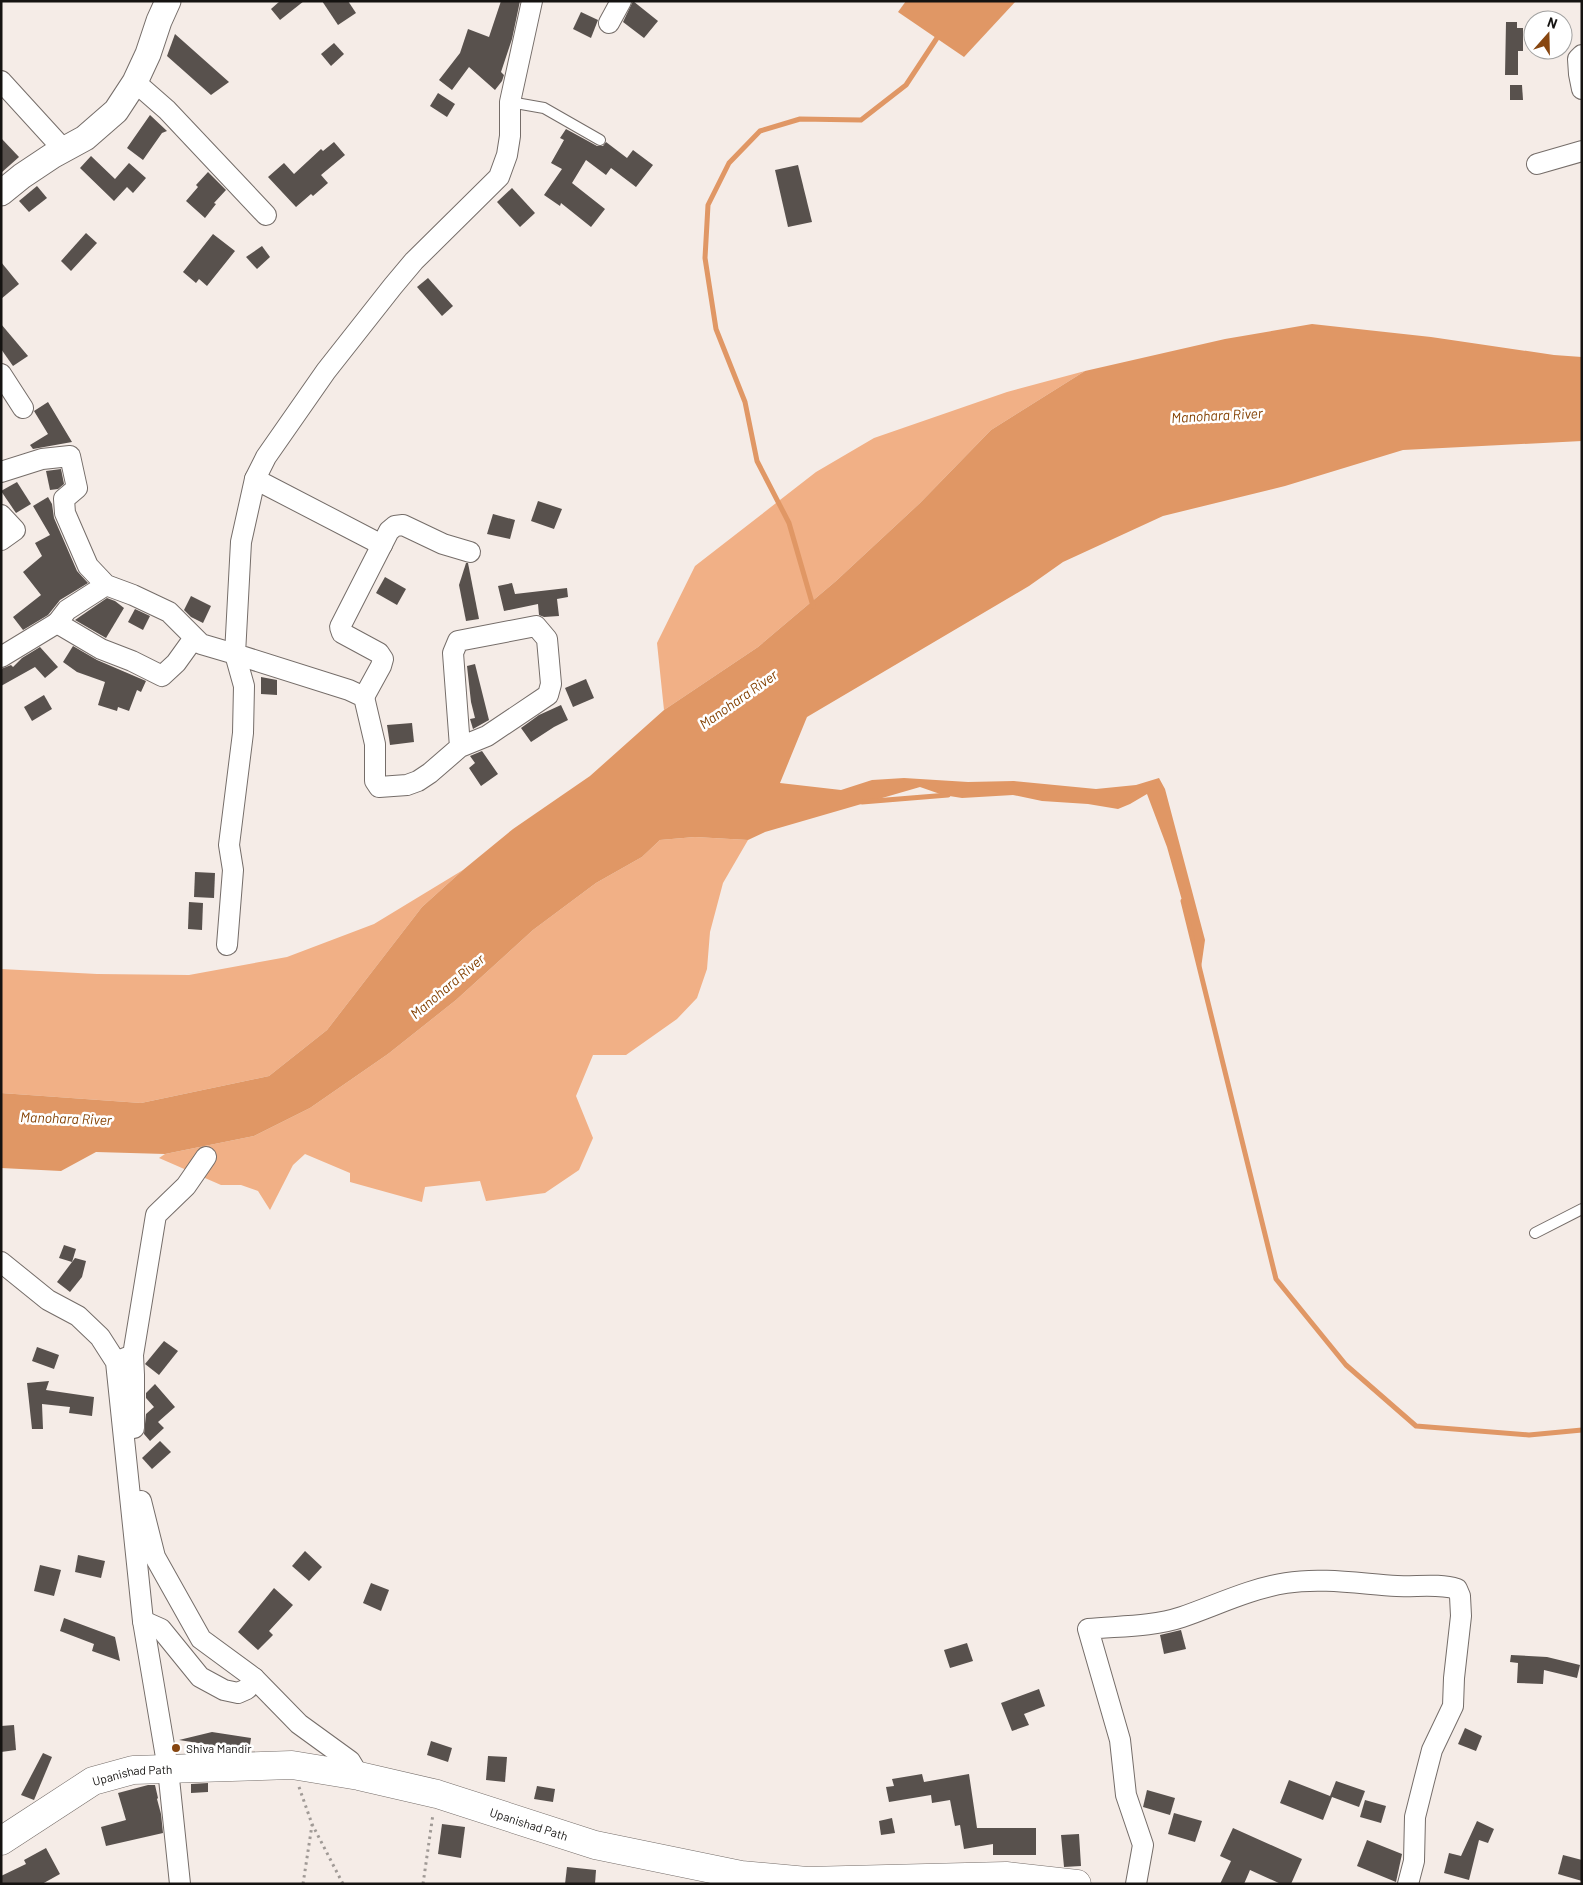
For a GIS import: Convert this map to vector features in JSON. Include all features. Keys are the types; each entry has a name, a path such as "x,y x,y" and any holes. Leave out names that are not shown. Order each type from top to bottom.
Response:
{"main road":[{"name":"Upanishad Path","path":"1,1841 93,1781 133,1770 292,1765 359,1776 437,1794 595,1845 741,1875 807,1881 1006,1876 1077,1884"}],"street":[{"path":"1,193 22,176 85,138 102,125 121,104 135,82 148,54 158,20 168,1"},
{"path":"227,945 233,870 229,845 243,733 244,686 235,654 241,542 255,479 266,457 326,371 393,286 414,261 499,177 508,146 510,102 532,1"},
{"path":"609,22 622,1"},
{"path":"1582,55 1578,60 1578,74 1582,89"},
{"path":"1,81 64,150"},
{"path":"135,82 168,110 266,215"},
{"path":"1537,164 1582,151"},
{"path":"1,374 22,408"},
{"path":"1,472 42,459 70,456 78,488 64,499 65,513 88,566 106,586 133,595 169,612 201,644 349,690 364,697"},
{"path":"255,479 382,545"},
{"path":"1,515 15,530 1,540"},
{"path":"460,747 453,653 458,641 536,626 547,639 551,684 548,695 487,736 460,747 418,781 407,785 379,787 375,781 375,744 364,697 382,666 383,659 379,653 342,633 340,627 389,531 395,526 403,525 443,544 470,552"},
{"path":"1,657 57,622 67,610 106,586"},
{"path":"57,622 101,650 132,661 162,676 176,663 194,638"},
{"path":"180,1884 168,1769 143,1622 124,1358 156,1215 186,1186 206,1157"},
{"path":"1,1262 48,1300 78,1316 124,1358 134,1375 133,1470 154,1557 201,1639 254,1678 299,1724 350,1761 359,1776"},
{"path":"1136,1884 1142,1845 1126,1796 1120,1740 1088,1629 1159,1623 1181,1618 1266,1586 1311,1581 1410,1587 1449,1586 1457,1589 1460,1596 1461,1616 1452,1706 1432,1750 1415,1817 1414,1861 1408,1884"},
{"path":"143,1622 161,1629 200,1677 224,1690 238,1693 247,1689 254,1678"}],"lane":[{"path":"510,102 544,108 600,140"},
{"path":"1534,1233 1582,1209"}],"path":[{"path":"292,1765 312,1824 344,1884"},
{"path":"423,1884 428,1840 437,1794"},
{"path":"303,1884 312,1824"}],"shaded area":[{"path":"1085,371 991,430 920,503 836,581 758,647 664,710 657,643 695,566 816,472 874,438 1007,392"},
{"path":"695,837 748,840 723,883 710,932 707,969 697,998 677,1019 626,1055 593,1055 576,1096 593,1138 579,1170 545,1193 486,1201 480,1181 425,1187 422,1202 350,1182 350,1173 305,1154 293,1165 270,1210 258,1191 241,1185 221,1185 159,1158 165,1154 254,1136 310,1108 388,1054 456,1000 533,930 596,883 642,857 660,840"},
{"path":"463,870 422,907 327,1030 269,1076 141,1103 1,1093 1,969 97,974 189,975 287,957 374,924"}],"water":[{"path":"906,1 1016,1 964,57 898,12"},
{"name":"Manohara River","path":"1312,324 1431,337 1554,355 1582,357 1582,441 1403,450 1285,486 1163,516 1063,562 1029,586 807,717 780,783 841,790 872,780 904,778 968,782 1014,781 1096,789 1136,785 1159,778 1165,789 1205,940 1201,968 1167,847 1147,794 1118,809 1088,804 1042,801 1013,795 962,798 943,795 920,787 765,832 748,840 695,837 660,840 642,857 596,883 533,930 456,1000 388,1054 310,1108 254,1136 165,1154 96,1152 61,1171 1,1168 1,1093 141,1103 269,1076 327,1030 422,907 463,870 513,829 590,776 664,710 758,647 836,581 920,503 991,430 1085,371 1225,339"}],"building":[{"path":"280,1 304,1 280,20 271,9"},
{"path":"322,1 348,1 356,13 338,25"},
{"path":"501,1 520,1 512,39 501,72 504,75 502,81 495,90 469,67 452,90 439,80 460,53 468,29 489,37"},
{"path":"633,1 658,21 644,38 623,22"},
{"path":"581,12 598,20 591,38 573,29"},
{"path":"1506,22 1517,22 1517,28 1523,28 1523,51 1518,51 1518,75 1505,75"},
{"path":"175,34 229,82 211,95 167,56"},
{"path":"334,43 344,54 331,66 321,54"},
{"path":"1510,85 1522,85 1523,100 1510,100"},
{"path":"438,93 455,104 447,117 430,106"},
{"path":"150,115 167,131 162,133 143,160 127,148"},
{"path":"566,129 597,146 603,146 606,142 627,158 633,150 653,165 636,187 611,168 606,175 586,160 572,183 605,209 591,227 561,203 560,206 544,195 562,169 551,163 564,140 560,138"},
{"path":"1,138 19,157 1,173"},
{"path":"334,142 345,155 321,175 328,183 296,207 268,177 284,163 294,174 321,149 323,151"},
{"path":"91,156 115,179 129,163 146,178 133,193 127,187 114,201 80,168"},
{"path":"798,165 812,222 788,227 775,170"},
{"path":"208,172 226,190 214,203 216,204 205,218 186,201 198,187 196,185"},
{"path":"37,186 47,198 29,212 19,201"},
{"path":"512,188 535,213 520,227 497,202"},
{"path":"86,233 97,243 71,271 61,261"},
{"path":"213,234 235,251 207,286 199,279 196,283 183,272"},
{"path":"262,246 270,257 257,269 246,257"},
{"path":"1,262 19,284 1,299"},
{"path":"428,278 453,306 442,316 417,287"},
{"path":"1,324 28,356 13,366 1,349"},
{"path":"48,402 72,442 33,449 30,445 48,434 34,411"},
{"path":"61,469 64,484 58,489 50,490 46,471"},
{"path":"17,482 31,504 16,513 1,491"},
{"path":"48,497 52,504 54,518 77,571 88,583 60,600 48,615 23,630 13,617 41,595 23,572 42,556 35,543 50,535 33,506"},
{"path":"538,501 562,509 554,529 531,521"},
{"path":"493,514 515,520 510,539 487,534"},
{"path":"466,563 468,563 479,619 466,621 459,585"},
{"path":"385,577 406,589 397,605 376,593"},
{"path":"512,583 515,594 567,588 568,597 557,599 559,616 544,617 539,615 538,604 504,611 498,586"},
{"path":"191,596 211,606 203,623 191,617 184,610"},
{"path":"107,598 124,608 106,638 75,620"},
{"path":"135,609 150,616 143,630 128,622"},
{"path":"73,646 97,660 146,681 141,692 137,690 129,711 118,707 117,711 98,705 105,682 77,672 63,662"},
{"path":"40,647 58,667 45,678 35,667 1,686 1,669 11,665 13,667 22,658"},
{"path":"475,664 489,720 473,729 470,719 475,718 471,702 467,666"},
{"path":"261,677 277,680 277,695 261,694"},
{"path":"586,679 594,698 573,707 565,688"},
{"path":"44,695 52,709 32,721 24,707"},
{"path":"561,705 568,720 531,742 521,728 539,715"},
{"path":"412,723 414,742 390,745 387,725"},
{"path":"482,751 498,774 481,786 469,768 475,763 470,756"},
{"path":"195,872 215,873 214,898 194,897"},
{"path":"189,902 203,903 202,930 188,929"},
{"path":"64,1245 76,1249 72,1262 59,1258"},
{"path":"75,1258 86,1261 82,1277 70,1292 57,1282"},
{"path":"164,1341 178,1351 159,1375 145,1364"},
{"path":"37,1347 59,1355 54,1369 32,1361"},
{"path":"49,1381 46,1390 94,1397 92,1416 69,1413 70,1407 42,1404 43,1429 32,1429 27,1383"},
{"path":"155,1384 175,1407 158,1422 164,1428 150,1441 144,1434 146,1414 154,1407 146,1398 146,1393"},
{"path":"160,1441 171,1452 152,1469 142,1458"},
{"path":"305,1551 322,1567 309,1581 292,1566"},
{"path":"78,1555 105,1561 101,1578 75,1572"},
{"path":"40,1565 61,1570 54,1596 34,1591"},
{"path":"371,1583 389,1590 381,1611 363,1603"},
{"path":"274,1588 293,1605 269,1631 273,1635 258,1650 238,1632"},
{"path":"64,1618 115,1637 120,1661 92,1651 94,1644 60,1631"},
{"path":"1181,1630 1186,1649 1164,1654 1160,1635"},
{"path":"967,1643 973,1661 950,1668 944,1650"},
{"path":"1511,1655 1547,1657 1580,1665 1577,1678 1544,1670 1543,1684 1517,1683 1518,1663 1510,1662"},
{"path":"1039,1689 1045,1706 1024,1714 1029,1725 1012,1731 1001,1703"},
{"path":"14,1725 16,1750 1,1752 1,1726"},
{"path":"1465,1728 1482,1736 1476,1751 1458,1744"},
{"path":"212,1732 251,1738 249,1751 179,1740"},
{"path":"431,1741 452,1748 448,1762 427,1755"},
{"path":"43,1753 52,1757 34,1800 21,1795"},
{"path":"488,1756 507,1757 505,1782 486,1780"},
{"path":"922,1774 924,1782 969,1774 977,1828 1036,1828 1036,1855 993,1855 993,1844 964,1849 960,1825 955,1826 950,1800 932,1803 931,1795 889,1802 886,1787 894,1786 892,1779"},
{"path":"1289,1780 1330,1796 1336,1781 1365,1791 1359,1807 1332,1797 1323,1820 1280,1803"},
{"path":"208,1783 208,1792 191,1793 191,1784"},
{"path":"155,1785 163,1833 106,1846 101,1827 126,1820 118,1793"},
{"path":"537,1786 555,1789 553,1802 534,1799"},
{"path":"1147,1790 1175,1798 1170,1815 1143,1807"},
{"path":"1365,1800 1386,1806 1381,1823 1360,1817"},
{"path":"1174,1813 1202,1821 1195,1842 1168,1834"},
{"path":"892,1818 895,1833 881,1835 879,1821"},
{"path":"1477,1821 1494,1829 1488,1843 1479,1840 1469,1880 1444,1873 1449,1853 1461,1856"},
{"path":"442,1824 465,1827 461,1858 438,1854"},
{"path":"1233,1828 1302,1859 1291,1884 1281,1884 1250,1870 1244,1884 1220,1884 1231,1861 1220,1856"},
{"path":"1079,1834 1081,1866 1064,1867 1061,1835"},
{"path":"1367,1840 1402,1854 1396,1882 1357,1866"},
{"path":"46,1848 60,1874 42,1884 1,1884 1,1876 26,1864 24,1860"},
{"path":"1563,1855 1582,1860 1582,1881 1558,1874"},
{"path":"567,1867 596,1870 595,1884 565,1884"}],"waterway":[{"path":"813,606 789,523 757,461 745,402 716,329 705,258 708,205 729,163 760,131 800,119 861,120 906,85 937,38"},
{"path":"862,802 948,795"},
{"path":"1183,901 1276,1279 1346,1365 1416,1426 1529,1435 1582,1430"}],"place":[{"name":"Shiva Mandir","path":"176,1748"}]}
